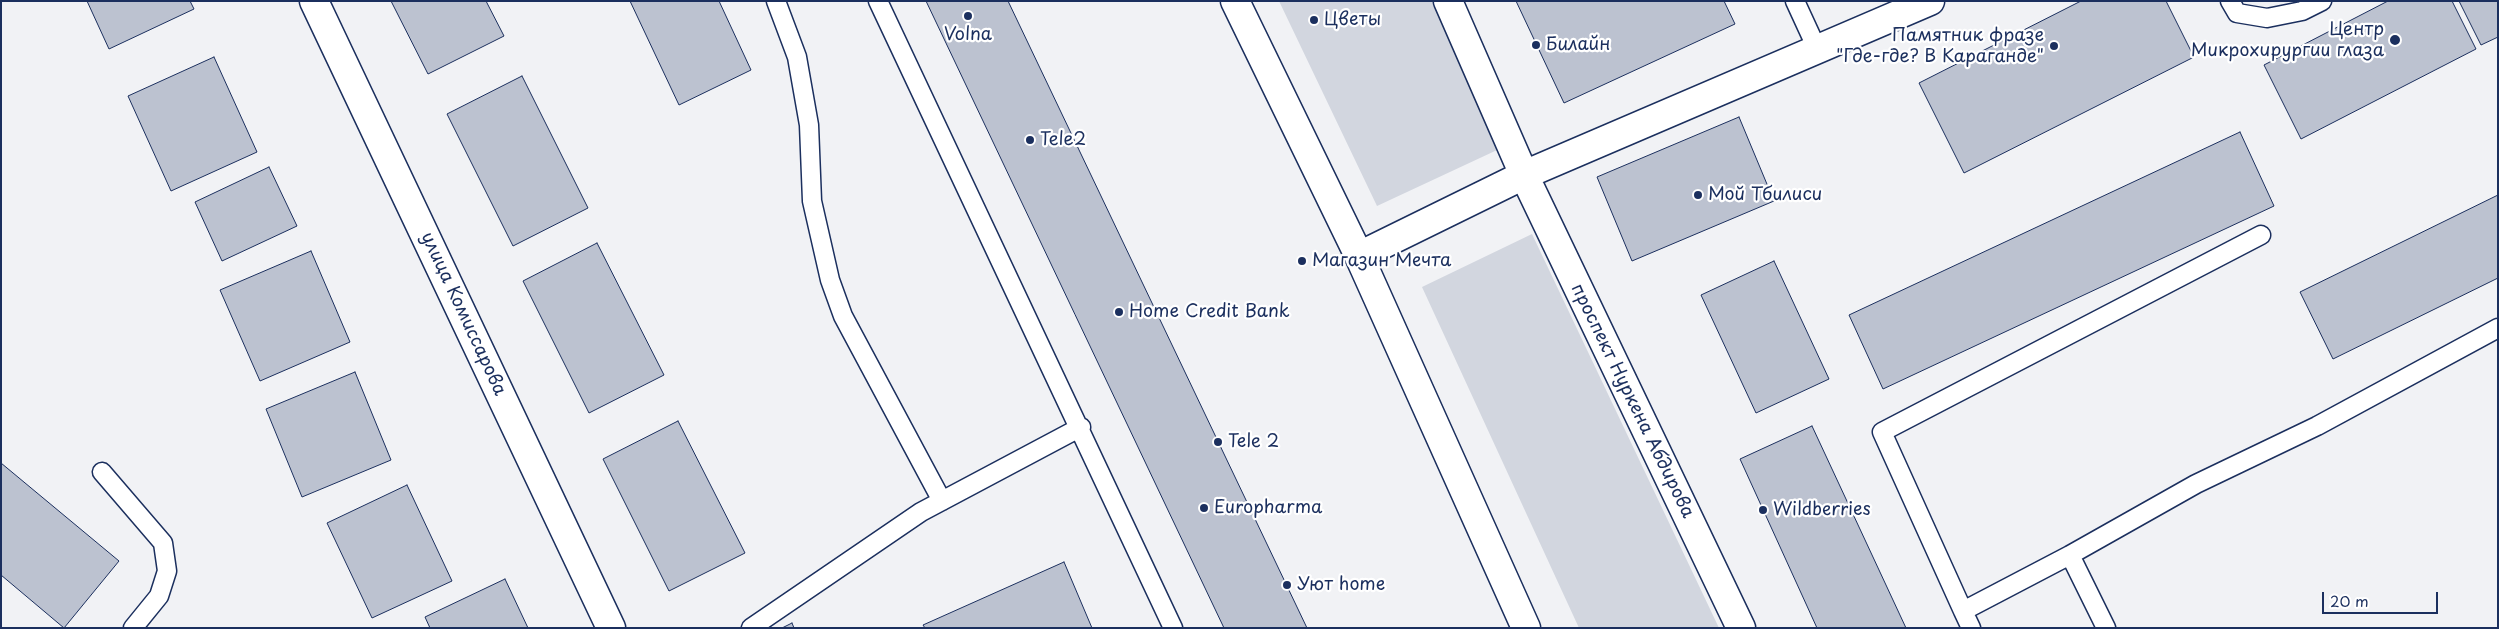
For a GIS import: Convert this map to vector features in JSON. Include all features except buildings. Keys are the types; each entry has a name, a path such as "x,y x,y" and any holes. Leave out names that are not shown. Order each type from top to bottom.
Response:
{"street":[{"name":"улица Комиссарова","path":"314,1 611,628"},
{"path":"1235,1 1359,256 1526,628"},
{"path":"1359,256 1524,175 1818,51 1930,1"},
{"name":"проспект Нуркена Абдирова","path":"1451,3 1524,175 1741,628"}],"lane":[{"path":"776,1 797,57 809,125 812,201 830,280 843,316 942,501"},
{"path":"878,1 1174,628"},
{"path":"1795,1 1818,51"},
{"path":"2230,1 2237,13 2267,18 2302,11 2322,1"},
{"path":"1971,628 1882,432 2261,235"},
{"path":"1963,611 2070,555 2196,484 2317,426 2498,328"},
{"path":"752,628 921,512 1080,427"},
{"path":"102,472 163,543 167,571 159,596 134,628"},
{"path":"2070,555 2106,628"}],"shaded area":[{"path":"1279,1 1443,1 1510,144 1377,206"},
{"path":"1532,234 1719,628 1579,628 1422,287"}],"place":[{"name":"Volna","path":"968,16"},
{"name":"Цветы","path":"1314,20"},
{"name":"Центр Микрохирургии глаза","path":"2395,40"},
{"name":"Билайн","path":"1536,45"},
{"name":"Памятник фразе \"Где-где? В Караганде\"","path":"2054,46"},
{"name":"Tele2","path":"1030,140"},
{"name":"Мой Тбилиси","path":"1698,195"},
{"name":"Магазин Мечта","path":"1302,261"},
{"name":"Home Credit Bank","path":"1119,312"},
{"name":"Tele 2","path":"1218,442"},
{"name":"Europharma","path":"1204,508"},
{"name":"Wildberries","path":"1763,510"},
{"name":"Уют home","path":"1287,585"}]}
